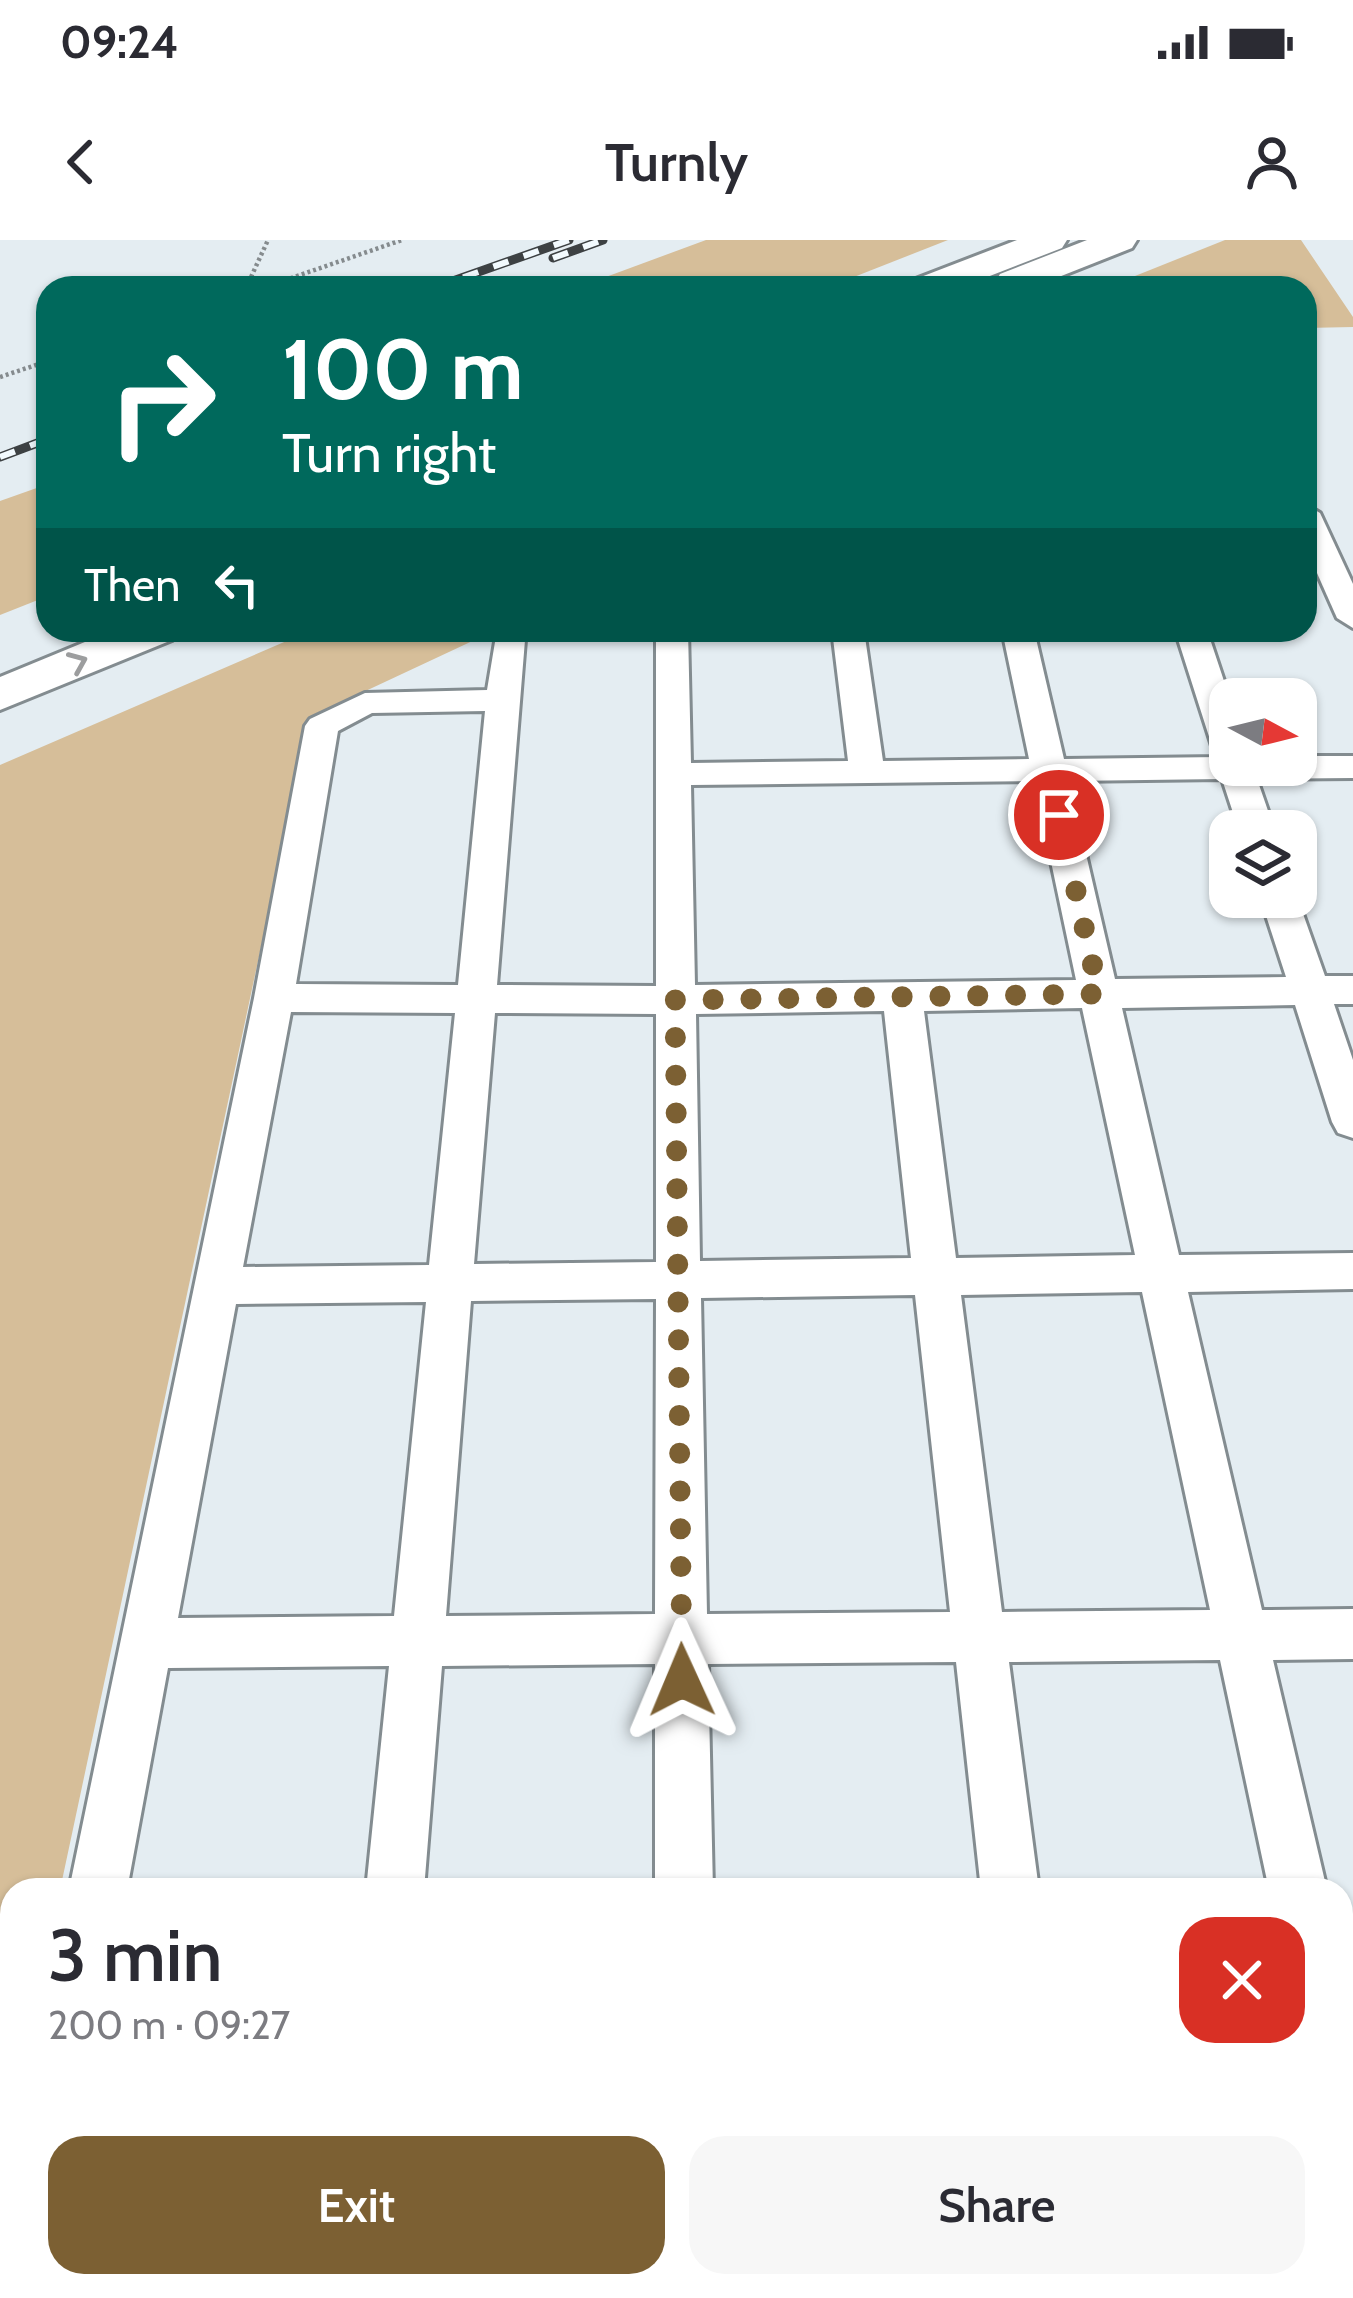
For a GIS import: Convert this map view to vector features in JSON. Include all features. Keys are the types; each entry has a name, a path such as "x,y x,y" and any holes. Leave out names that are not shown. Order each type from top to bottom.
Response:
{"main road":[{"path":"957,276 1049,240"},
{"path":"1028,276 1119,240"},
{"path":"0,656 36,641"},
{"path":"0,695 126,642"}],"street":[{"path":"1317,539 1350,611"},
{"path":"1317,606 1350,611"},
{"path":"396,1878 509,642"},
{"path":"672,642 684,1878"},
{"path":"850,642 867,772"},
{"path":"1021,642 1295,1878"},
{"path":"1195,642 1209,685"},
{"path":"100,1878 274,998 322,726 365,704 505,700"},
{"path":"673,774 1049,770 1209,762"},
{"path":"1317,765 1353,767"},
{"path":"1286,918 1353,1122"},
{"path":"274,998 675,1000 1353,990"},
{"path":"902,996 1009,1878"},
{"path":"217,1286 1353,1270"},
{"path":"146,1642 1353,1634"}],"path":[{"path":"252,276 268,240"},
{"path":"297,276 402,240"},
{"path":"0,377 36,365"}],"shaded area":[{"path":"706,240 948,240 856,276 608,276"},
{"path":"1225,240 1301,240 1353,317 1353,327 1317,328 1317,276 1135,276"},
{"path":"36,488 36,601 0,615 0,501"},
{"path":"284,642 470,642 310,717 63,1878 0,1878 0,765"}],"railway":[{"path":"467,276 569,240"},
{"path":"553,258 603,240"},
{"path":"0,457 36,444"}],"route":[{"path":"682,1680 675,1000 1099,994 1059,815"}]}
